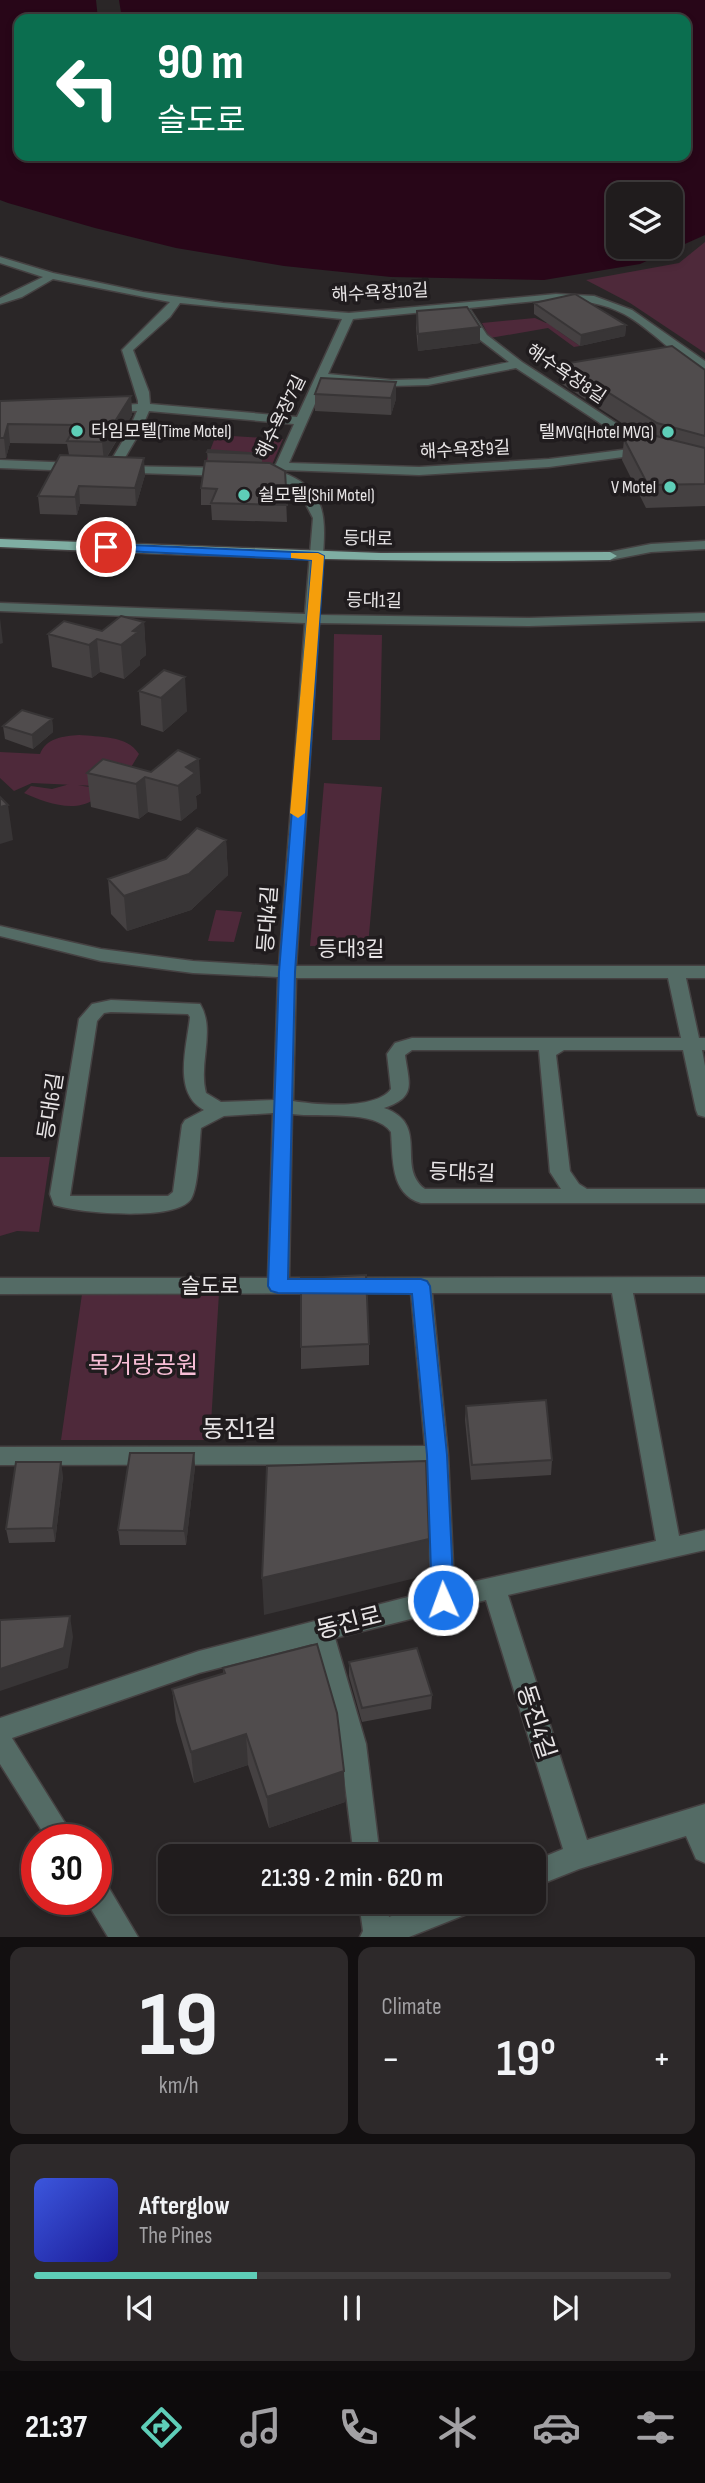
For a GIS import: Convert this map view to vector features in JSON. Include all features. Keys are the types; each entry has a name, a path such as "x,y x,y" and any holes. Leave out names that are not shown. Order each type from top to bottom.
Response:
{"main road":[{"name":"등대로","path":"0,543 318,556 528,559 610,556"}],"street":[{"name":"해수욕장10길","path":"0,260 51,276 177,300 349,316 556,297 594,299 628,312 705,366"},
{"path":"0,301 18,295 51,276"},
{"path":"111,469 145,407 144,395 128,359 127,350 136,340 158,326 177,300"},
{"name":"해수욕장8길","path":"464,305 483,337 518,364 656,452"},
{"name":"해수욕장7길","path":"318,556 319,518 311,494 300,483 265,471 299,421 349,316"},
{"path":"320,377 391,383 428,382 518,364"},
{"path":"92,410 145,407 299,421"},
{"name":"해수욕장9길","path":"98,468 419,471 549,463 656,452"},
{"path":"0,464 84,468"},
{"path":"610,556 651,548 705,545"},
{"path":"610,556 648,559 705,555"},
{"name":"등대4길","path":"278,1286 287,972 318,556"},
{"name":"등대1길","path":"0,607 312,620 497,623 705,617"},
{"name":"등대3길","path":"0,931 101,955 193,967 287,972 705,972"},
{"path":"676,972 698,1045 705,1110"},
{"name":"등대6길","path":"221,1109 192,1125 183,1195 174,1203 73,1204 61,1200 88,1019 98,1008 194,1009 199,1017 194,1089 200,1100 221,1109 283,1106"},
{"path":"562,1043 547,1052 561,1172 572,1189 585,1197"},
{"name":"등대5길","path":"356,1110 394,1098 400,1089 396,1054 401,1047 412,1044 698,1045"},
{"name":"등대5길","path":"283,1106 317,1111 356,1110 381,1114 397,1124 401,1131 404,1181 408,1189 421,1196 705,1196"},
{"path":"621,1285 669,1548"},
{"name":"슬도로","path":"0,1286 705,1285"},
{"path":"421,1286 437,1455 443,1600"},
{"name":"동진1길","path":"0,1456 437,1455"},
{"name":"동진로","path":"0,1730 199,1662 443,1600 705,1540"},
{"name":"동진4길","path":"494,1588 579,1856"},
{"path":"321,1631 353,1744 365,1844"},
{"path":"0,1741 53,1824"},
{"path":"546,1869 579,1856 699,1819 705,1850"},
{"path":"374,1914 375,1936 431,1914"},
{"path":"110,1915 124,1937"}],"green space":[{"path":"705,242 705,353 630,303 586,280 679,263"},
{"path":"605,312 616,319 557,330 580,346 574,347 548,328 490,338 482,323 535,318 546,323"},
{"path":"216,435 283,439 271,467 203,469"},
{"path":"334,634 382,635 380,740 332,740"},
{"path":"79,735 120,740 139,754 127,774 96,786 32,783 14,791 0,778 0,752 40,754 51,741"},
{"path":"324,783 382,787 368,946 310,946"},
{"path":"70,784 96,788 93,800 77,806 68,806 49,803 24,793 31,786 52,789"},
{"path":"216,910 242,912 234,942 208,941"},
{"path":"0,1157 50,1157 39,1232 17,1231 0,1236"},
{"name":"목거랑공원","path":"219,1293 210,1440 61,1440 82,1294"}],"shaded area":[{"path":"0,0 96,0 97,14 14,14 14,161 691,161 691,14 121,14 119,0 705,0 705,235 683,245 683,182 606,182 606,259 651,259 640,264 544,280 391,277 284,266 176,248 0,200"}],"building":[{"path":"575,294 626,325 581,335 534,303"},
{"path":"467,307 480,327 418,334 417,311"},
{"path":"672,346 705,370 705,436 657,423 563,364"},
{"path":"321,378 396,382 391,398 315,394"},
{"path":"131,396 102,442 67,441 76,425 8,424 4,438 0,438 0,401"},
{"path":"652,435 705,448 705,484 648,485 624,439"},
{"path":"208,450 262,454 207,452"},
{"path":"60,455 144,458 135,488 79,486 75,497 38,496"},
{"path":"205,461 270,463 285,471 287,505 211,503 217,489 201,488"},
{"path":"121,616 144,622 133,631 138,632 121,645 97,639 89,645 48,634 64,621 102,631"},
{"path":"164,670 185,677 161,698 139,691"},
{"path":"22,710 52,719 32,735 3,726"},
{"path":"178,750 199,759 186,767 195,773 178,786 145,777 136,784 87,773 103,759 151,772"},
{"path":"0,797 8,805 0,807"},
{"path":"197,828 226,840 189,874 124,896 108,879 166,859"},
{"path":"366,1275 369,1344 301,1347 301,1278"},
{"path":"546,1400 552,1460 472,1465 466,1406"},
{"path":"130,1453 194,1453 184,1531 118,1530"},
{"path":"426,1461 429,1539 262,1578 267,1466"},
{"path":"16,1462 61,1462 53,1528 6,1529"},
{"path":"70,1616 64,1648 0,1669 0,1620"},
{"path":"317,1644 337,1713 344,1771 267,1797 246,1734 191,1752 172,1689 225,1673 223,1668"},
{"path":"417,1648 432,1695 362,1708 349,1662"}],"slow traffic":[{"path":"296,555 318,556 298,813"}],"place":[{"name":"타임모텔(Time Motel)","path":"77,431"},
{"name":"텔MVG(Hotel MVG)","path":"668,432"},
{"name":"V Motel","path":"670,487"},
{"name":"쉴모텔(Shil Motel)","path":"244,495"}],"route":[{"path":"106,547 318,556 287,972 278,1286 421,1286 437,1455 443,1600"}]}
